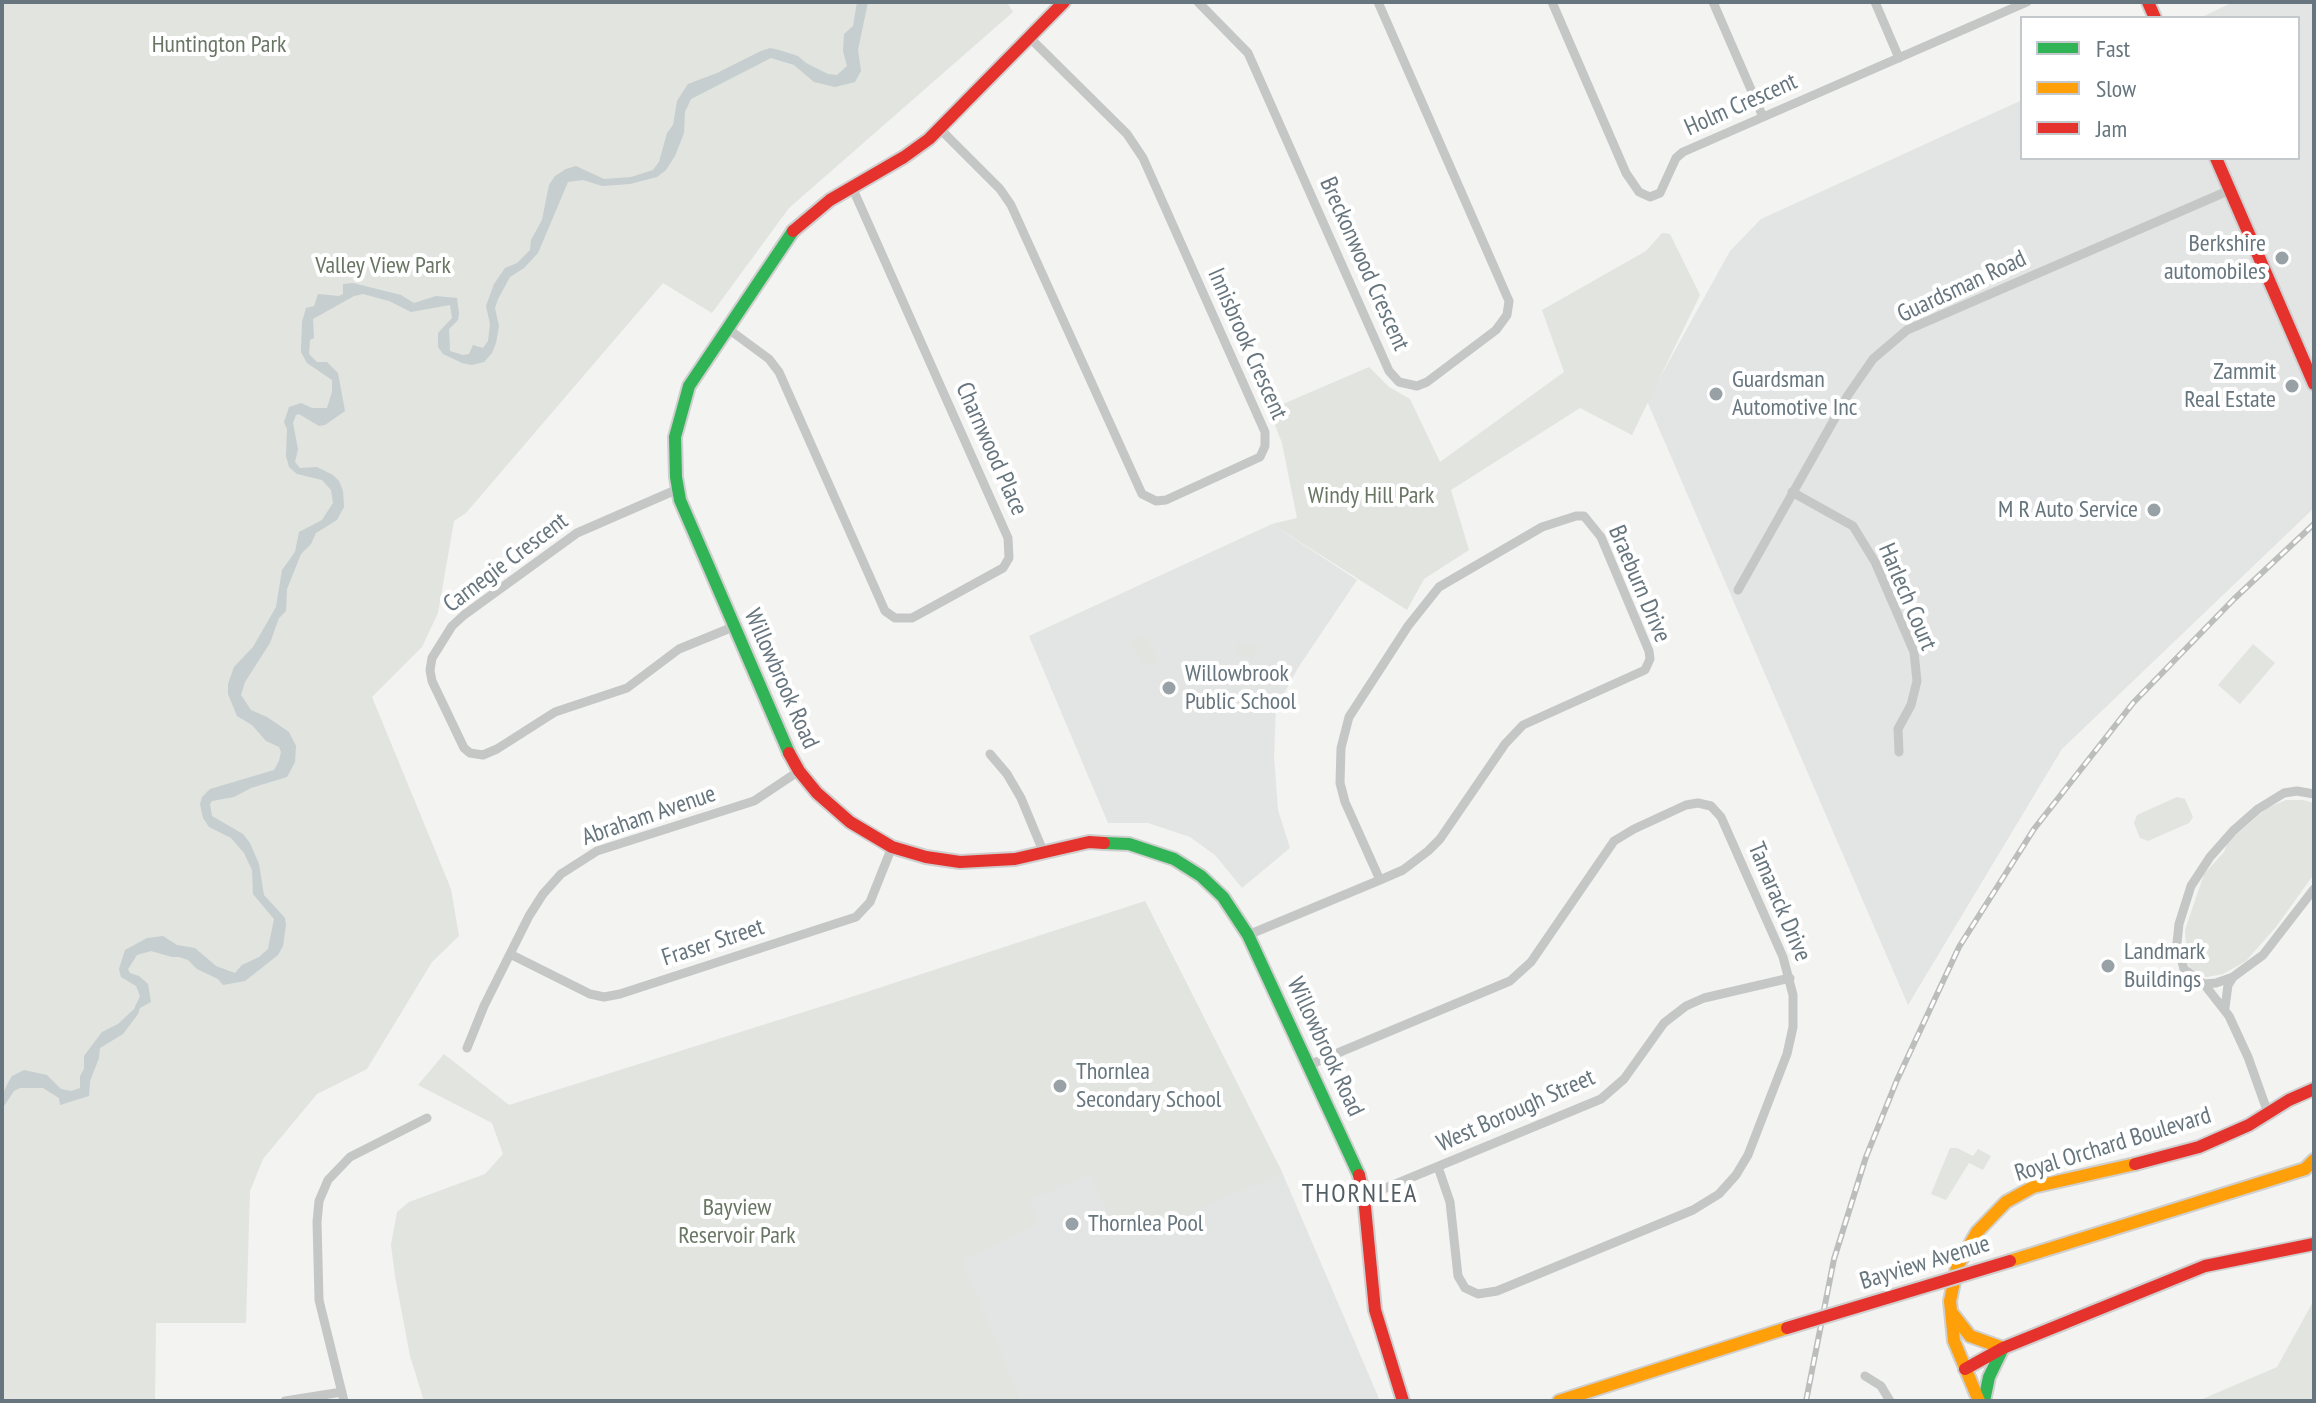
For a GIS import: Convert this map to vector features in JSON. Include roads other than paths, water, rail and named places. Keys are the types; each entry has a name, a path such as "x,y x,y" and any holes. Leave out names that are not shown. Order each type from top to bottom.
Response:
{"street":[{"name":"Willowbrook Road","path":"1064,2 940,129 904,157 816,210 789,234 689,386 674,451 678,489 688,521 778,731 799,771 837,812 892,847 926,857 960,862 993,861 1070,844 1129,844 1161,853 1187,866 1231,907 1248,935 1353,1159 1364,1197 1375,1310 1403,1401"},
{"name":"Breckonwood Crescent","path":"1198,2 1248,53 1389,371 1399,382 1417,386 1427,382 1496,330 1507,315 1509,301 1378,2"},
{"name":"Holm Crescent","path":"1552,2 1626,173 1639,192 1650,197 1660,193 1676,158 1683,152 2027,2"},
{"path":"1713,2 1763,117"},
{"path":"1875,2 1899,58"},
{"name":"Innisbrook Crescent","path":"940,129 1000,189 1011,205 1142,494 1151,499 1166,500 1260,457 1265,446 1265,432 1143,158 1127,134 1029,37"},
{"path":"2217,160 2314,384"},
{"name":"Charnwood Place","path":"727,328 769,359 779,372 885,611 895,618 912,618 1003,568 1009,558 1008,538 852,187"},
{"name":"Guardsman Road","path":"1738,590 1864,372 1873,359 1907,330 2230,190"},
{"name":"Carnegie Crescent","path":"678,489 577,533 464,615 452,626 432,658 432,681 464,748 474,755 483,755 551,714 627,688 676,651 733,627"},
{"name":"Harlech Court","path":"1792,492 1853,526 1875,562 1914,652 1917,681 1911,705 1898,729 1899,752"},
{"name":"Braeburn Drive","path":"1248,935 1380,880 1403,870 1434,845 1481,783 1505,744 1523,725 1636,676 1649,664 1649,651 1601,537 1584,516 1542,527 1439,587 1418,612 1349,717 1341,748 1340,783 1345,802 1380,880"},
{"path":"990,754 1021,798 1043,851"},
{"name":"Abraham Avenue","path":"467,1048 510,954 543,894 573,865 611,846 754,801 799,771"},
{"path":"2268,1113 2244,1048 2225,1008 2204,984 2184,969 2177,943 2179,924 2191,886 2233,831 2258,809 2284,793 2297,791 2314,794"},
{"name":"Tamarack Drive","path":"1309,1065 1510,981 1531,962 1614,841 1692,803 1711,806 1721,817 1783,957 1790,978 1794,1010 1790,1041 1748,1155 1728,1185 1693,1210 1497,1291 1478,1294 1465,1288 1458,1276 1450,1202 1438,1167"},
{"name":"Fraser Street","path":"510,954 590,994 604,997 620,994 856,917 870,902 892,847"},
{"path":"2204,984 2233,977 2263,955 2314,889"},
{"path":"2225,1008 2228,985 2233,977"},
{"name":"West Borough Street","path":"1364,1197 1601,1099 1624,1079 1664,1023 1686,1006 1704,998 1790,978"},
{"name":"Royal Orchard Boulevard","path":"1982,1401 1954,1341 1950,1310 1957,1267 1977,1232 2006,1202 2033,1187 2068,1177 2138,1164 2199,1147 2249,1125 2314,1089"},
{"path":"285,1401 343,1397 319,1300 317,1222 319,1201 328,1180 350,1157 427,1118"},
{"name":"Bayview Avenue","path":"1559,1401 2311,1167"},
{"path":"1965,1369 2003,1348 2205,1266 2314,1244"},
{"path":"1950,1310 1970,1336 2003,1348"},
{"path":"1982,1401 2003,1348"},
{"path":"1865,1376 1881,1386 1890,1401"}],"railway":[{"path":"1806,1401 1834,1259 1866,1157 1897,1080 1959,947 2034,829 2133,703 2234,599 2314,524"}],"place":[{"name":"Berkshire automobiles","path":"2282,258"},
{"name":"Zammit Real Estate","path":"2292,386"},
{"name":"Guardsman Automotive Inc","path":"1716,394"},
{"name":"M R Auto Service","path":"2154,510"},
{"name":"Willowbrook Public School","path":"1169,688"},
{"name":"Landmark Buildings","path":"2108,966"},
{"name":"Thornlea Secondary School","path":"1060,1086"},
{"name":"Thornlea Pool","path":"1072,1224"}],"district":[{"name":"THORNLEA","path":"1360,1195"}],"park label":[{"name":"Huntington Park","path":"219,45"},
{"name":"Valley View Park","path":"383,266"},
{"name":"Windy Hill Park","path":"1371,496"},
{"name":"Bayview Reservoir Park","path":"737,1222"}]}
